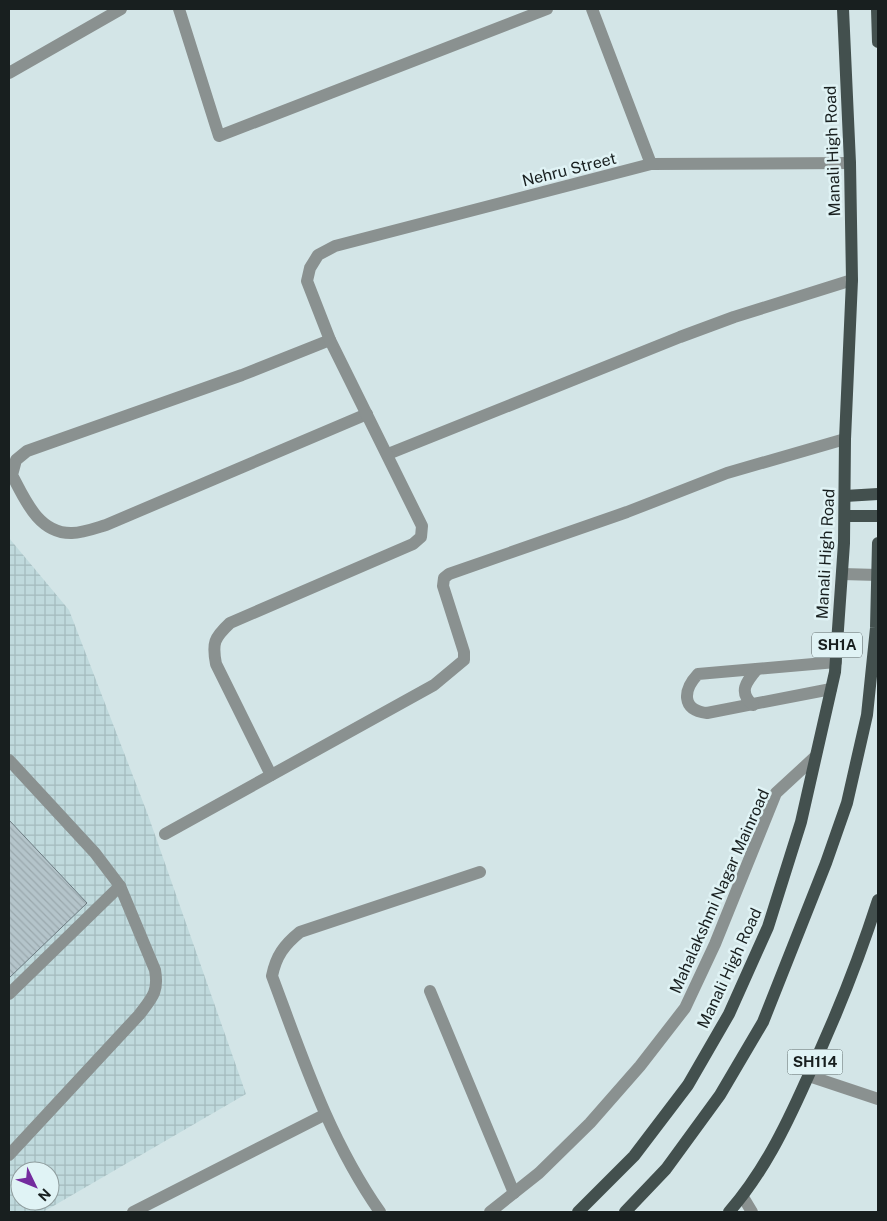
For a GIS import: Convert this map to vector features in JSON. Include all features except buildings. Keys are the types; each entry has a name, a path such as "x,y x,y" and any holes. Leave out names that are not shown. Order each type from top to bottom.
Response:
{"main road":[{"name":"Manali High Road","path":"578,1212 634,1156 688,1085 729,1014 768,928 801,822 831,689 836,662 845,516 845,439 852,280 850,163 843,9"},
{"path":"877,9 878,42"},
{"path":"845,496 878,494"},
{"path":"845,516 878,516"},
{"name":"SH1A","path":"626,1212 666,1168 720,1095 763,1022 804,917 847,802 865,724 876,628 878,543"},
{"name":"SH114","path":"730,1212 777,1143 809,1076 858,963 878,900"}],"street":[{"path":"9,73 121,9"},
{"path":"179,9 219,136 547,9"},
{"path":"592,9 651,164"},
{"name":"Nehru Street","path":"330,340 307,281 310,268 318,255 335,246 651,164 850,163"},
{"path":"388,454 680,336 852,280"},
{"path":"271,775 216,664 213,650 216,636 230,623 413,544 421,537 422,526 388,454 330,340 242,375 26,451 16,460 12,475 25,500 41,522 52,530 72,534 106,525 367,414"},
{"path":"165,834 434,685 464,660 464,652 443,586 444,578 449,574 626,512 727,473 845,439"},
{"path":"842,574 878,575"},
{"path":"831,689 707,713 696,712 690,706 686,695 689,683 698,674 836,662"},
{"path":"753,705 745,698 744,690 746,682 757,669"},
{"name":"Mahalakshmi Nagar Mainroad","path":"490,1212 539,1173 590,1123 640,1066 685,1008 715,944 776,793 815,757"},
{"path":"9,760 95,853 120,886 155,970 157,983 154,995 139,1015 9,1155"},
{"path":"380,1212 358,1182 324,1115 272,976 275,963 283,946 300,932 480,872"},
{"path":"9,994 120,886"},
{"path":"430,991 514,1193"},
{"path":"809,1076 878,1099"},
{"path":"133,1212 324,1115"},
{"path":"742,1197 752,1212"}],"shaded area":[{"path":"9,538 69,610 148,815 246,1094 60,1202 60,1161 10,1161 10,1211 45,1211 9,1212"}]}
